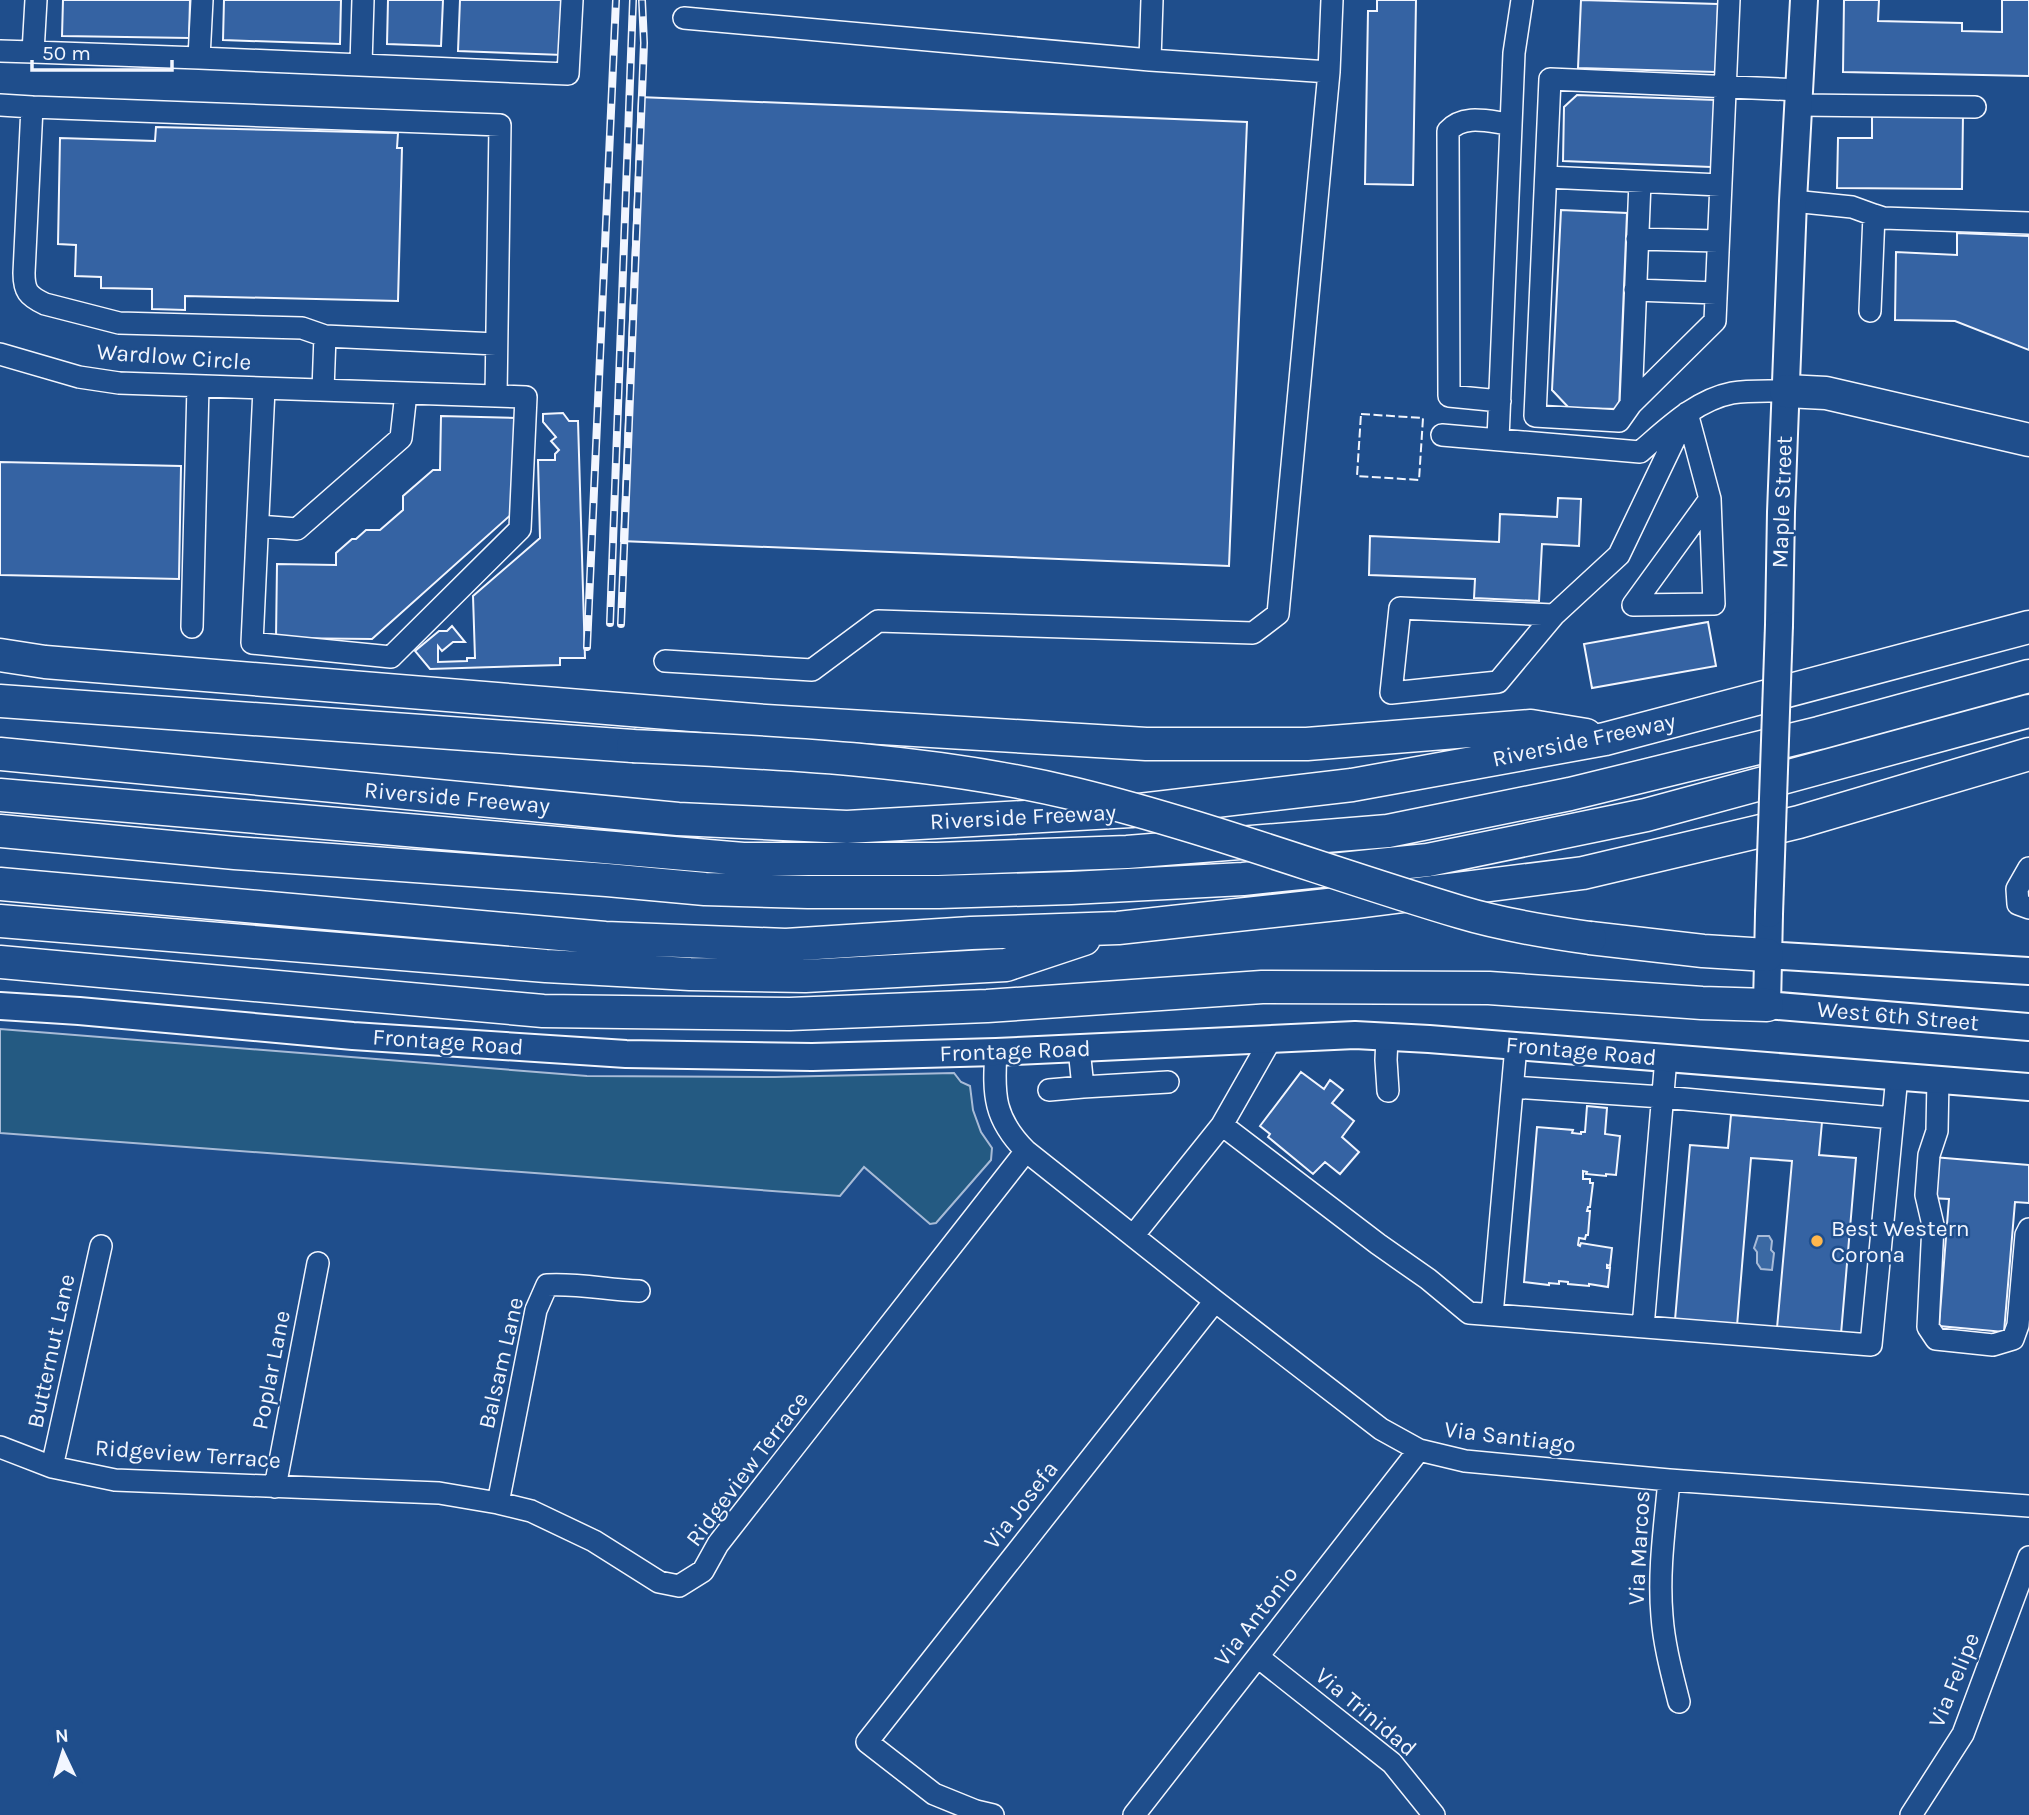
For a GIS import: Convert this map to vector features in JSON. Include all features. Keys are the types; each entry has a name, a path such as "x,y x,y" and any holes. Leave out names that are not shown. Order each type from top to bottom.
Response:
{"highway":[{"path":"1786,391 1826,393 2029,440"},
{"name":"Riverside Freeway","path":"0,754 678,819 847,827 1117,811 1352,785 1605,739 2029,627"},
{"path":"0,654 58,663 765,721 1146,744 1307,744 1531,726 1605,739"},
{"path":"0,795 743,859 937,859 1127,852 1388,831 1570,794 1819,733 2029,676"},
{"path":"0,701 633,746 779,753 964,772 1037,785 1158,815 1462,912 1534,930 1590,939 1767,955"},
{"path":"0,831 235,853 718,890 939,892 1230,879 1428,860 1605,823 1816,770 2029,711"},
{"path":"0,884 605,939 786,944 1118,928 1583,873 1798,822 2029,754"},
{"path":"0,921 546,966 690,974 805,976 1006,965 1118,928"},
{"path":"0,962 543,1011 790,1014 987,1006 1262,987 1489,988 1767,1005"}],"main road":[{"name":"Maple Street","path":"1767,1005 1786,391 1804,0"},
{"path":"1767,955 2029,971"},
{"name":"West 6th Street","path":"1767,1005 2029,1027"},
{"name":"Frontage Road","path":"0,1006 367,1037 626,1054 812,1057 1079,1049 1355,1035 2029,1087"}],"street":[{"path":"33,52 36,0"},
{"path":"199,58 202,0"},
{"path":"361,64 363,0"},
{"path":"0,51 568,74 572,0"},
{"path":"1150,60 1152,0"},
{"path":"665,661 812,670 878,621 1253,633 1278,614 1329,72 1332,0"},
{"path":"1498,439 1514,53 1522,0"},
{"path":"1728,0 1725,87 1715,321 1631,404 1619,421 1535,416 1550,79 1725,87 1800,97 1975,107"},
{"path":"684,18 1150,60 1329,72"},
{"path":"0,105 500,125 496,396"},
{"path":"33,107 24,272 26,291 35,299 118,323 302,328 325,336 496,344"},
{"path":"1500,401 1449,396 1448,131 1455,123 1468,120 1511,124"},
{"path":"1546,177 1720,185"},
{"path":"1631,404 1640,182"},
{"path":"1793,201 1852,207 1883,218 2029,223"},
{"path":"1870,311 1874,215"},
{"path":"1637,239 1718,241"},
{"path":"1635,290 1716,293"},
{"path":"323,390 325,336"},
{"name":"Wardlow Circle","path":"0,354 79,377 119,383 526,397 520,529 391,657 253,643 258,526"},
{"path":"192,627 198,386"},
{"path":"264,389 258,526 297,529 401,438 406,393"},
{"path":"1442,435 1640,452 1688,413 1715,398 1745,391 1786,391"},
{"path":"1688,413 1710,499 1714,604 1633,606 1710,499"},
{"path":"1554,615 1399,608 1391,693 1497,682 1554,615 1619,555 1688,413"},
{"path":"2029,868 2017,889 2018,904 2029,908"},
{"path":"1387,1037 1388,1091"},
{"path":"1133,1236 1222,1125 1271,1039"},
{"path":"1492,1315 1516,1046"},
{"path":"1079,1049 1083,1087"},
{"name":"Via Santiago","path":"996,1052 997,1103 1011,1136 1026,1151 1381,1429 1419,1450 1465,1461 1669,1480 2029,1506"},
{"path":"1643,1327 1665,1058"},
{"path":"1222,1125 1377,1244 1428,1279 1469,1313 1871,1345 1897,1076"},
{"path":"1938,1079 1937,1131 1929,1155 1926,1195 1933,1225 1928,1328 1936,1339 1993,1345 2013,1339 2018,1325 2026,1235 2029,1229"},
{"path":"1049,1090 1168,1082"},
{"path":"1513,1087 1662,1097 1893,1118"},
{"name":"Ridgeview Terrace","path":"0,1447 52,1467 115,1480 439,1493 498,1503 531,1511 594,1541 659,1582 679,1586 703,1570 718,1544 1026,1151"},
{"name":"Butternut Lane","path":"52,1467 101,1245"},
{"name":"Poplar Lane","path":"275,1487 318,1263"},
{"name":"Balsam Lane","path":"498,1503 537,1310 547,1285 568,1284 639,1291"},
{"name":"Via Josefa","path":"993,1815 934,1794 867,1742 1215,1301"},
{"name":"Via Antonio","path":"1134,1815 1419,1450"},
{"name":"Via Marcos","path":"1669,1480 1660,1569 1662,1617 1679,1702"},
{"name":"Via Felipe","path":"1911,1815 1963,1734 2029,1557"},
{"name":"Via Trinidad","path":"1258,1657 1392,1763 1434,1815"}],"shaded area":[{"path":"0,1029 587,1076 775,1077 954,1073 961,1082 970,1086 973,1110 981,1132 992,1148 991,1160 936,1223 930,1224 864,1167 840,1196 0,1133"},
{"path":"1758,1236 1769,1236 1772,1241 1772,1270 1761,1269 1757,1263 1757,1252 1754,1248"}],"building":[{"path":"63,0 190,0 189,38 62,36"},
{"path":"224,0 341,0 340,44 223,40"},
{"path":"388,0 443,0 441,46 387,44"},
{"path":"460,0 566,0 563,55 458,51"},
{"path":"1377,0 1416,0 1413,185 1365,184 1368,11 1377,11"},
{"path":"1581,0 1718,4 1716,72 1578,68"},
{"path":"1844,0 1879,0 1878,21 1962,23 1962,31 2002,32 2002,0 2029,0 2029,76 1843,72"},
{"path":"1577,95 1716,100 1711,167 1563,161 1564,107"},
{"path":"639,97 1247,122 1229,566 621,541"},
{"path":"1872,113 1963,114 1962,189 1837,188 1838,138 1872,138"},
{"path":"156,127 398,133 397,148 402,148 398,301 185,296 185,310 152,309 152,289 101,288 101,277 75,276 76,245 58,244 60,138 155,141"},
{"path":"1561,210 1627,213 1619,409 1569,408 1552,390"},
{"path":"1957,233 2029,236 2029,350 1955,321 1895,320 1896,252 1957,255"},
{"path":"563,413 569,421 578,421 585,658 560,658 560,665 430,669 415,651 439,631 447,631 452,626 465,642 453,642 442,651 438,646 438,662 467,661 467,658 475,658 473,596 540,538 538,460 555,460 555,454 559,450 551,441 556,437 543,422 543,414"},
{"path":"441,416 517,418 515,511 372,639 276,638 277,564 336,565 336,553 352,539 356,539 366,530 380,530 403,510 403,496 433,470 440,470"},
{"path":"0,462 181,466 179,579 0,575"},
{"path":"1558,498 1581,499 1579,546 1542,544 1539,601 1474,598 1475,579 1369,575 1370,536 1499,542 1500,514 1557,517"},
{"path":"1708,622 1716,666 1592,688 1584,644"},
{"path":"1301,1072 1324,1089 1330,1080 1343,1090 1332,1103 1354,1121 1342,1137 1359,1152 1340,1174 1325,1162 1313,1174 1268,1137 1270,1134 1260,1126"},
{"path":"1587,1106 1607,1108 1605,1134 1620,1136 1616,1175 1586,1174 1587,1172 1583,1171 1583,1179 1590,1179 1590,1183 1593,1183 1587,1211 1590,1211 1588,1235 1585,1239 1579,1238 1578,1245 1581,1243 1612,1248 1610,1266 1607,1265 1607,1268 1610,1268 1608,1287 1559,1281 1559,1284 1549,1285 1524,1282 1537,1127 1573,1130 1572,1133 1581,1134 1585,1132"},
{"name":"Best Western Corona","path":"1731,1115 1822,1122 1819,1155 1856,1158 1841,1334 1777,1328 1792,1161 1751,1158 1737,1326 1675,1320 1690,1145 1728,1148"},
{"path":"1933,1157 2029,1165 2029,1203 2015,1202 2004,1332 1939,1326 1949,1199 1930,1198"}],"railway":[{"path":"587,647 616,0"},
{"path":"610,623 633,0"},
{"path":"621,624 644,43 642,0"}],"fence":[{"path":"1361,414 1423,418 1419,480 1357,476 1361,414"}],"place":[{"name":"Best Western Corona","path":"1817,1241"}]}
